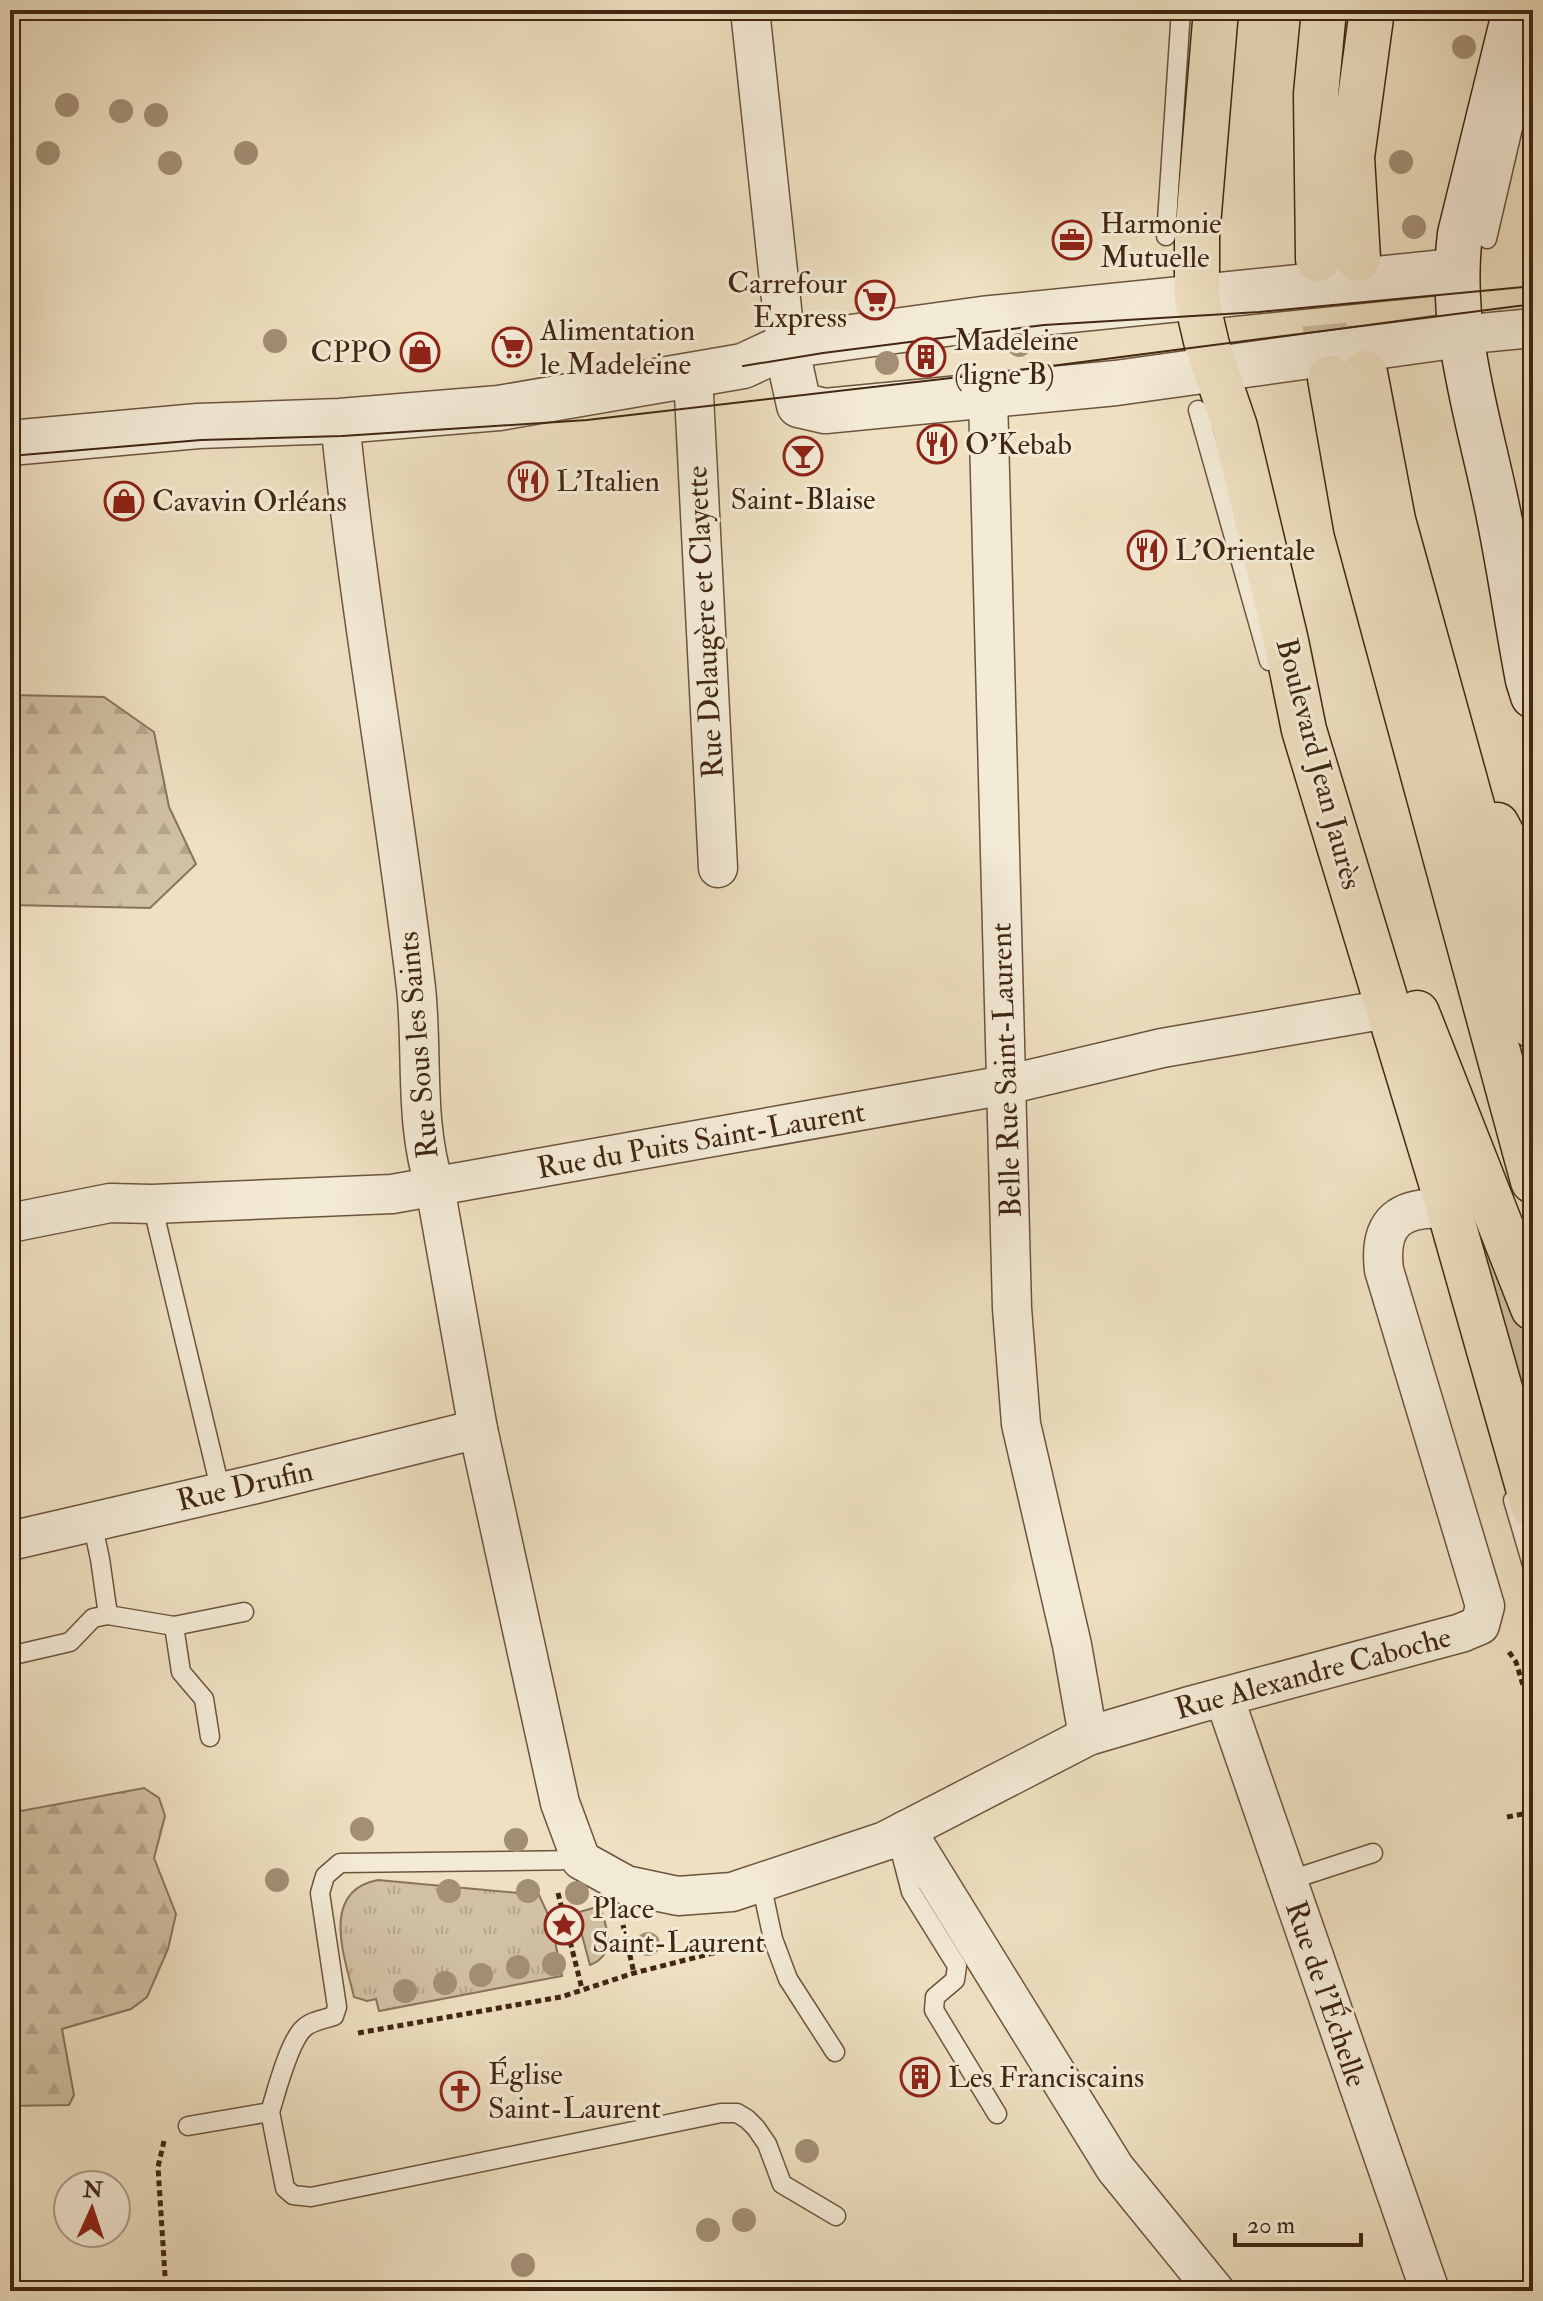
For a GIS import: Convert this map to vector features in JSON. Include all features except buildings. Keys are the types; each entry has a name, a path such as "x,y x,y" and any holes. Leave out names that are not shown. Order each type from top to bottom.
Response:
{"main road":[{"name":"Boulevard Jean Jaurès","path":"1216,10 1199,196 1197,298 1215,369 1235,427 1279,670 1304,730 1373,1011 1432,1208 1533,1505"},
{"path":"1324,10 1316,94 1338,259 1372,10"},
{"path":"1533,1026 1393,520 1347,376 1356,527 1533,1181"},
{"path":"1279,670 1343,794 1423,1033 1533,1308"},
{"path":"1454,741 1533,895"}],"street":[{"path":"750,10 786,346 799,405 825,411 988,397 1533,328"},
{"path":"1515,10 1460,234 1455,271 1460,335 1533,696"},
{"path":"10,443 198,426 340,421 499,408 743,366 786,346 982,319 1455,271"},
{"name":"Rue Delaugère et Clayette","path":"693,375 718,868"},
{"name":"Belle Rue Saint-Laurent","path":"988,397 1012,1308 1021,1424 1072,1645 1088,1736"},
{"name":"Rue Sous les Saints","path":"340,421 370,668 416,991 425,1157 435,1187 478,1429 560,1803 581,1860"},
{"path":"1495,497 1533,590"},
{"name":"Rue du Puits Saint-Laurent","path":"10,1223 110,1203 392,1194 1006,1085 1162,1048 1373,1011"},
{"name":"Rue Alexandre Caboche","path":"896,1835 1088,1736 1461,1633 1480,1625 1485,1606 1384,1270 1382,1253 1386,1230 1403,1215 1432,1208"},
{"name":"Rue Drufin","path":"10,1541 478,1429"},
{"name":"Rue de l'Échelle","path":"1224,1697 1430,2291"},
{"path":"581,1860 626,1885 678,1896 732,1892 896,1835 1115,2168 1215,2291"}],"lane":[{"path":"1166,236 1181,10"},
{"path":"1487,239 1533,42"},
{"name":"Boulevard Jean Jaurès","path":"1198,410 1279,670 1338,906"},
{"path":"152,1204 221,1492"},
{"path":"1502,1463 1533,1568"},
{"path":"92,1522 108,1615"},
{"path":"18,1654 70,1642 93,1618 108,1615 174,1626 244,1612"},
{"path":"174,1626 181,1672 204,1699 210,1737"},
{"path":"896,1835 911,1892 957,1966 955,1980 935,1997 934,2010 997,2114"},
{"path":"1287,1881 1373,1853"},
{"path":"581,1860 340,1863 325,1876 320,1893 337,2007 334,2016 307,2025 300,2031 270,2112 285,2188 293,2195 311,2197 721,2113 737,2113 756,2128 767,2144 782,2184 836,2216"},
{"path":"761,1883 773,1939 788,1979 835,2052"},
{"path":"188,2126 270,2112"}],"path":[{"path":"1516,1662 1533,1718"},
{"path":"1507,1817 1533,1812"},
{"path":"558,1892 582,1989"},
{"path":"295,2044 561,1997 693,1957 773,1939"},
{"path":"166,2291 158,2167 160,2150 163,2142 188,2126"}],"green space":[{"path":"10,695 104,697 154,732 169,807 196,864 150,908 10,905"},
{"path":"1458,1172 1533,1348 1533,1445"},
{"path":"144,1788 159,1798 165,1816 154,1858 176,1914 168,1949 147,1997 131,2009 62,2029 74,2095 69,2105 10,2106 10,1813"},
{"path":"378,1880 539,1895 551,1921 562,1976 379,2011 376,1999 367,2001 354,1997 340,1928 348,1897 360,1887"},
{"path":"600,1906 607,1931 607,1947 604,1955 590,1965 576,1913"}],"tunnel":[{"path":"1318,259 1330,378"},
{"path":"1358,259 1365,373"}],"tram line":[{"path":"743,366 1044,325 1259,312 1533,286"},
{"path":"10,456 201,440 342,436 587,420 1012,371 1533,304"}],"place":[{"name":"Harmonie Mutuelle","path":"1072,240"},
{"name":"Carrefour Express","path":"875,300"},
{"name":"Alimentation le Madeleine","path":"512,347"},
{"name":"CPPO","path":"420,352"},
{"name":"Madeleine (ligne B)","path":"926,357"},
{"name":"O'Kebab","path":"937,444"},
{"name":"Saint-Blaise","path":"803,456"},
{"name":"L'Italien","path":"528,481"},
{"name":"Cavavin Orléans","path":"124,501"},
{"name":"L'Orientale","path":"1147,550"},
{"name":"Place Saint-Laurent","path":"564,1925"},
{"name":"Les Franciscains","path":"920,2077"},
{"name":"Église Saint-Laurent","path":"460,2091"}]}
